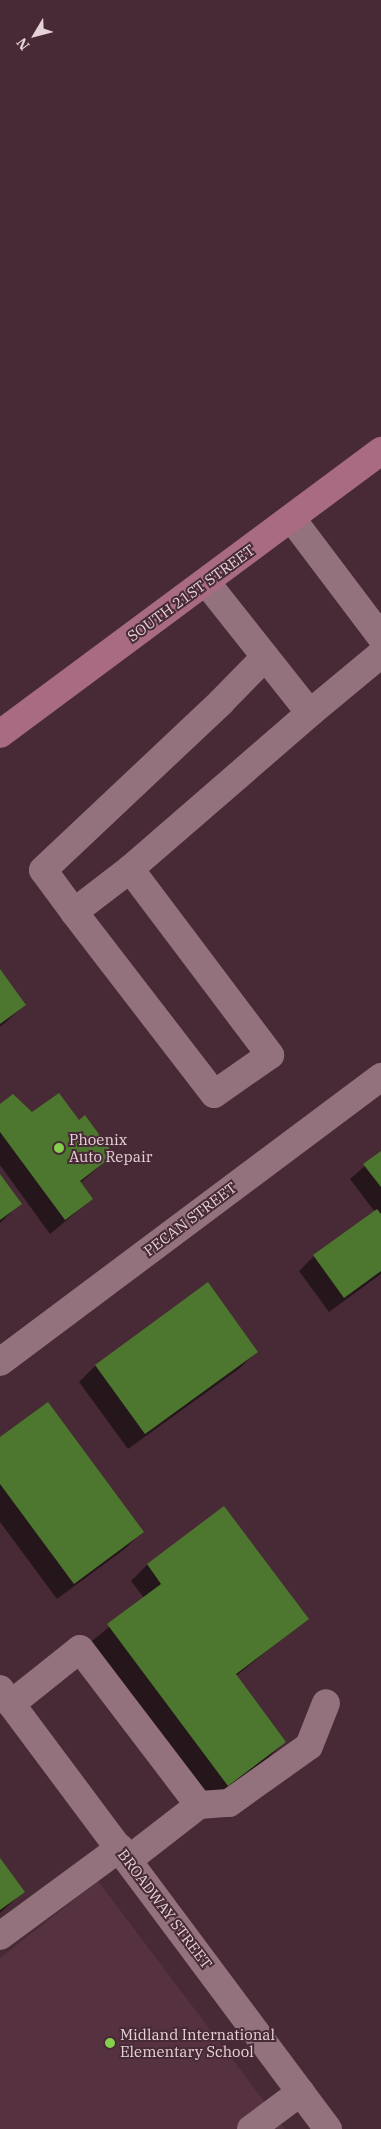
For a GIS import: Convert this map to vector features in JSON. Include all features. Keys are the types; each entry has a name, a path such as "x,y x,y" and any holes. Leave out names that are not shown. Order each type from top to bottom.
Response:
{"main road":[{"name":"SOUTH 21ST STREET","path":"0,734 292,519 381,451"}],"street":[{"path":"292,519 381,638"},
{"path":"206,582 310,713"},
{"path":"74,912 130,869 381,654"},
{"path":"130,869 270,1055 214,1094 43,870 221,702 265,657"},
{"name":"PECAN STREET","path":"0,1362 381,1077"},
{"path":"5,1697 80,1649 199,1805"},
{"name":"BROADWAY STREET","path":"5,1697 328,2129"},
{"path":"0,1936 199,1805 229,1803 309,1746 326,1703"},
{"path":"251,2129 301,2092"}],"shaded area":[{"name":"Midland International Elementary School","path":"98,1881 285,2129 0,2129 0,1958"}],"building":[{"path":"0,969 26,1005 0,1024"},
{"path":"59,1093 79,1120 85,1115 114,1155 80,1181 93,1199 65,1220 0,1132 0,1104 13,1094 32,1112"},
{"path":"381,1151 381,1187 363,1164"},
{"path":"0,1174 22,1204 0,1220"},
{"path":"377,1209 381,1214 381,1271 344,1298 313,1255"},
{"path":"208,1282 258,1352 145,1434 95,1365"},
{"path":"48,1402 144,1532 74,1584 0,1484 0,1437"},
{"path":"224,1506 309,1619 236,1674 286,1742 228,1786 107,1624 161,1584 147,1564"},
{"path":"0,1858 25,1892 0,1910"}],"place":[{"name":"Phoenix Auto Repair","path":"59,1148"},
{"name":"Midland International Elementary School","path":"110,2043"}]}
